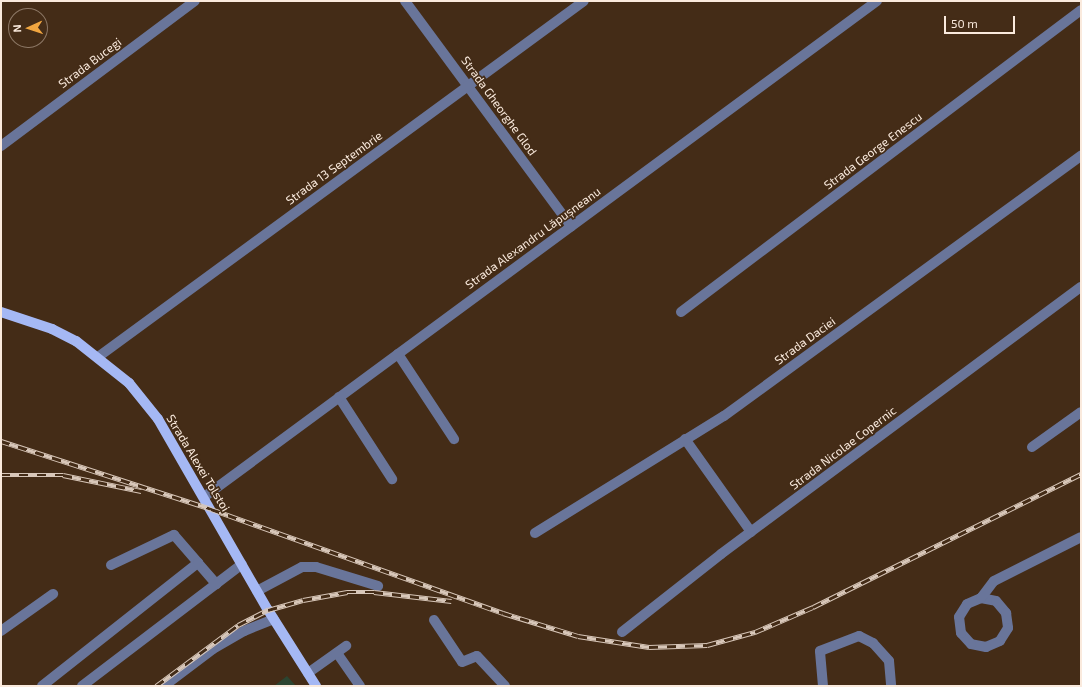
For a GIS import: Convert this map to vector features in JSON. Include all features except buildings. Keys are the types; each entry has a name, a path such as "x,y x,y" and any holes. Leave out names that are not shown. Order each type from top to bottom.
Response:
{"main road":[{"name":"Strada Alexei Tolstoi","path":"1,312 52,329 76,341 129,383 158,419 204,496 257,591 316,686"}],"street":[{"name":"Strada Bucegi","path":"1,146 195,1"},
{"name":"Strada Gheorghe Glod","path":"405,1 571,226"},
{"name":"Strada 13 Septembrie","path":"98,357 584,1"},
{"name":"Strada Alexandru Lăpușneanu","path":"204,496 876,1"},
{"name":"Strada George Enescu","path":"681,312 1081,10"},
{"name":"Strada Daciei","path":"535,532 724,416 1081,156"},
{"name":"Strada Nicolae Copernic","path":"622,632 751,532 1081,287"},
{"path":"398,354 454,439"},
{"path":"339,397 392,479"},
{"path":"1032,447 1081,412"},
{"path":"686,439 751,532"},
{"path":"111,565 174,536 216,584"},
{"path":"981,598 996,601 1006,613 1008,628 1000,641 986,647 971,644 961,633 960,617 967,604 981,598 994,580 1081,537"},
{"path":"42,686 198,563"},
{"path":"82,686 242,564"},
{"path":"257,591 302,567 316,567 378,586"},
{"path":"1,631 53,594"},
{"path":"164,686 213,649 244,631 274,619"},
{"path":"434,620 462,662 477,656 504,686"},
{"path":"823,686 820,651 859,636 873,642 889,661 891,686"},
{"path":"308,673 346,646"},
{"path":"337,653 360,686"}],"green space":[{"path":"287,676 296,686 274,686"}],"railway":[{"path":"1,441 211,509 503,613 578,636 649,647 707,645 755,632 813,607 1081,474"},
{"path":"1,475 63,475 141,491"},
{"path":"156,686 238,625 268,610 303,600 347,592 374,592 451,601"}]}
